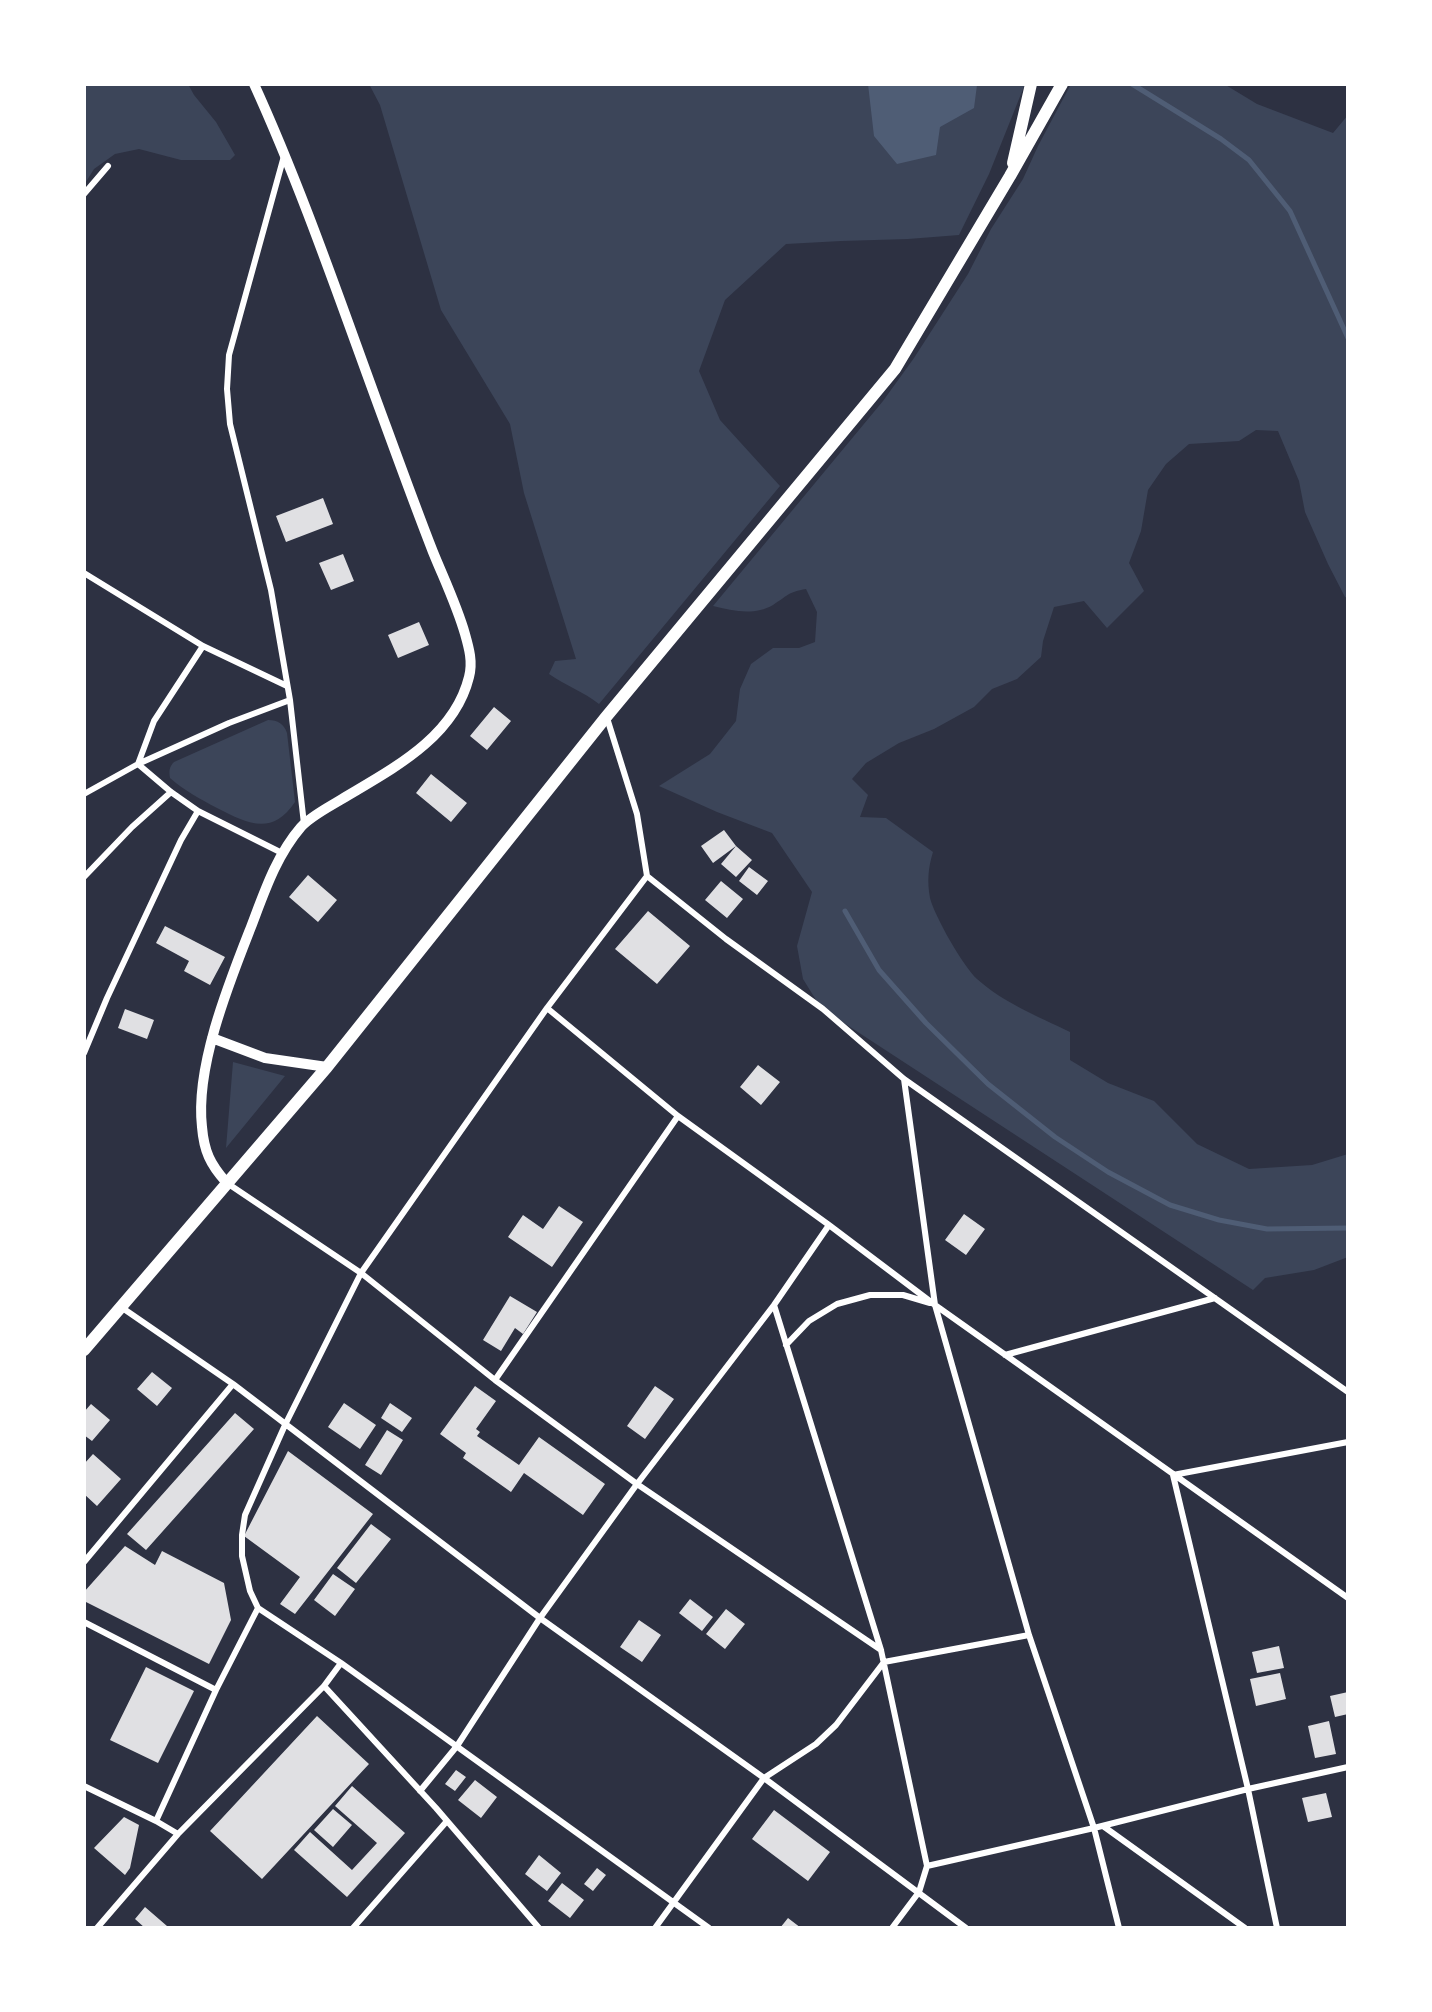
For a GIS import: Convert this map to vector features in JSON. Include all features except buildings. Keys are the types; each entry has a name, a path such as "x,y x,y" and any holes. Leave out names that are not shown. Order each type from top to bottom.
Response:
{"main road":[{"path":"1010,176 1031,84"},
{"path":"84,1350 327,1067 606,717 895,369 1062,84"}],"street":[{"path":"254,84 285,153 464,630 470,653 470,674 463,695 444,727 422,748 304,824 282,853 267,884 239,957 212,1038 202,1089 201,1124 205,1149 212,1167 226,1182 361,1273 495,1380 637,1484 881,1650"},
{"path":"285,153 229,354 227,389 230,424 272,590 290,700 304,824"},
{"path":"84,194 108,166"},
{"path":"84,573 203,646 286,686"},
{"path":"138,764 153,721 203,646"},
{"path":"84,794 138,764 229,723 290,700"},
{"path":"606,717 637,814 647,876 726,939 823,1009 904,1079 1348,1392"},
{"path":"138,764 198,811 282,853"},
{"path":"84,877 132,827 171,792"},
{"path":"84,1053 106,998 181,840 198,811"},
{"path":"647,876 547,1008 361,1273 285,1425 245,1515 242,1556 250,1591 258,1608 341,1663 709,1928"},
{"path":"547,1008 678,1116 935,1305 1348,1598"},
{"path":"212,1038 265,1058 327,1067"},
{"path":"904,1079 935,1305 1029,1635 1094,1828 1119,1928"},
{"path":"495,1380 678,1116"},
{"path":"420,1791 457,1746 540,1618 637,1484 774,1305 829,1225"},
{"path":"786,1345 809,1321 837,1304 870,1295 903,1295 935,1305"},
{"path":"1005,1355 1215,1298"},
{"path":"774,1305 881,1650 927,1866 920,1892 892,1928"},
{"path":"120,1307 233,1384 540,1618 764,1778 966,1928"},
{"path":"84,1562 233,1384"},
{"path":"1173,1475 1348,1442"},
{"path":"1173,1475 1248,1790 1277,1928"},
{"path":"156,1821 216,1690 258,1608"},
{"path":"84,1622 216,1690"},
{"path":"656,1928 764,1778 816,1744 836,1725 884,1662 1029,1635"},
{"path":"97,1928 178,1834 324,1686 341,1663"},
{"path":"324,1686 377,1742 539,1928"},
{"path":"927,1866 1348,1767"},
{"path":"84,1786 178,1834"},
{"path":"353,1928 447,1821"},
{"path":"1103,1826 1245,1928"}],"shaded area":[{"path":"84,84 188,84 216,122 235,155 230,160 181,160 139,149 115,154 94,169 84,185"},
{"path":"369,84 1025,84 989,174 959,235 786,244 725,300 699,371 720,420 780,486 599,704 549,674 555,661 576,659 524,493 510,424 441,310 380,105"},
{"path":"868,84 977,85 974,108 940,127 936,155 897,164 874,136"},
{"path":"1071,84 1224,84 1257,104 1333,133 1348,115 1348,598 1345,597 1328,564 1305,512 1299,481 1278,431 1256,430 1239,441 1189,444 1166,464 1148,490 1141,531 1129,563 1144,591 1107,628 1084,601 1054,607 1043,641 1041,657 1017,679 992,689 974,707 934,729 899,743 866,763 852,779 868,795 860,817 886,818 933,852 928,875 930,898 943,929 971,973 987,988 1010,1002 1070,1032 1070,1060 1108,1083 1154,1101 1197,1144 1249,1169 1312,1165 1348,1154 1348,1257 1314,1270 1265,1278 1253,1290 821,1008 803,979 797,946 812,892 772,833 659,786 710,754 736,721 740,689 751,664 773,648 799,648 815,642 817,612 806,589 791,593 773,605 758,610 736,611 713,606 883,401 914,358 968,274 991,229 1023,179"},
{"path":"268,720 280,723 287,733 295,802 277,820 259,824 239,819 199,798 170,778 170,769 174,762"},
{"path":"233,1062 285,1076 226,1148"}],"waterway":[{"path":"1132,84 1221,139 1249,160 1290,211 1348,338"},
{"path":"845,911 879,970 926,1023 988,1084 1055,1137 1108,1172 1170,1205 1219,1220 1267,1229 1348,1228"}]}
